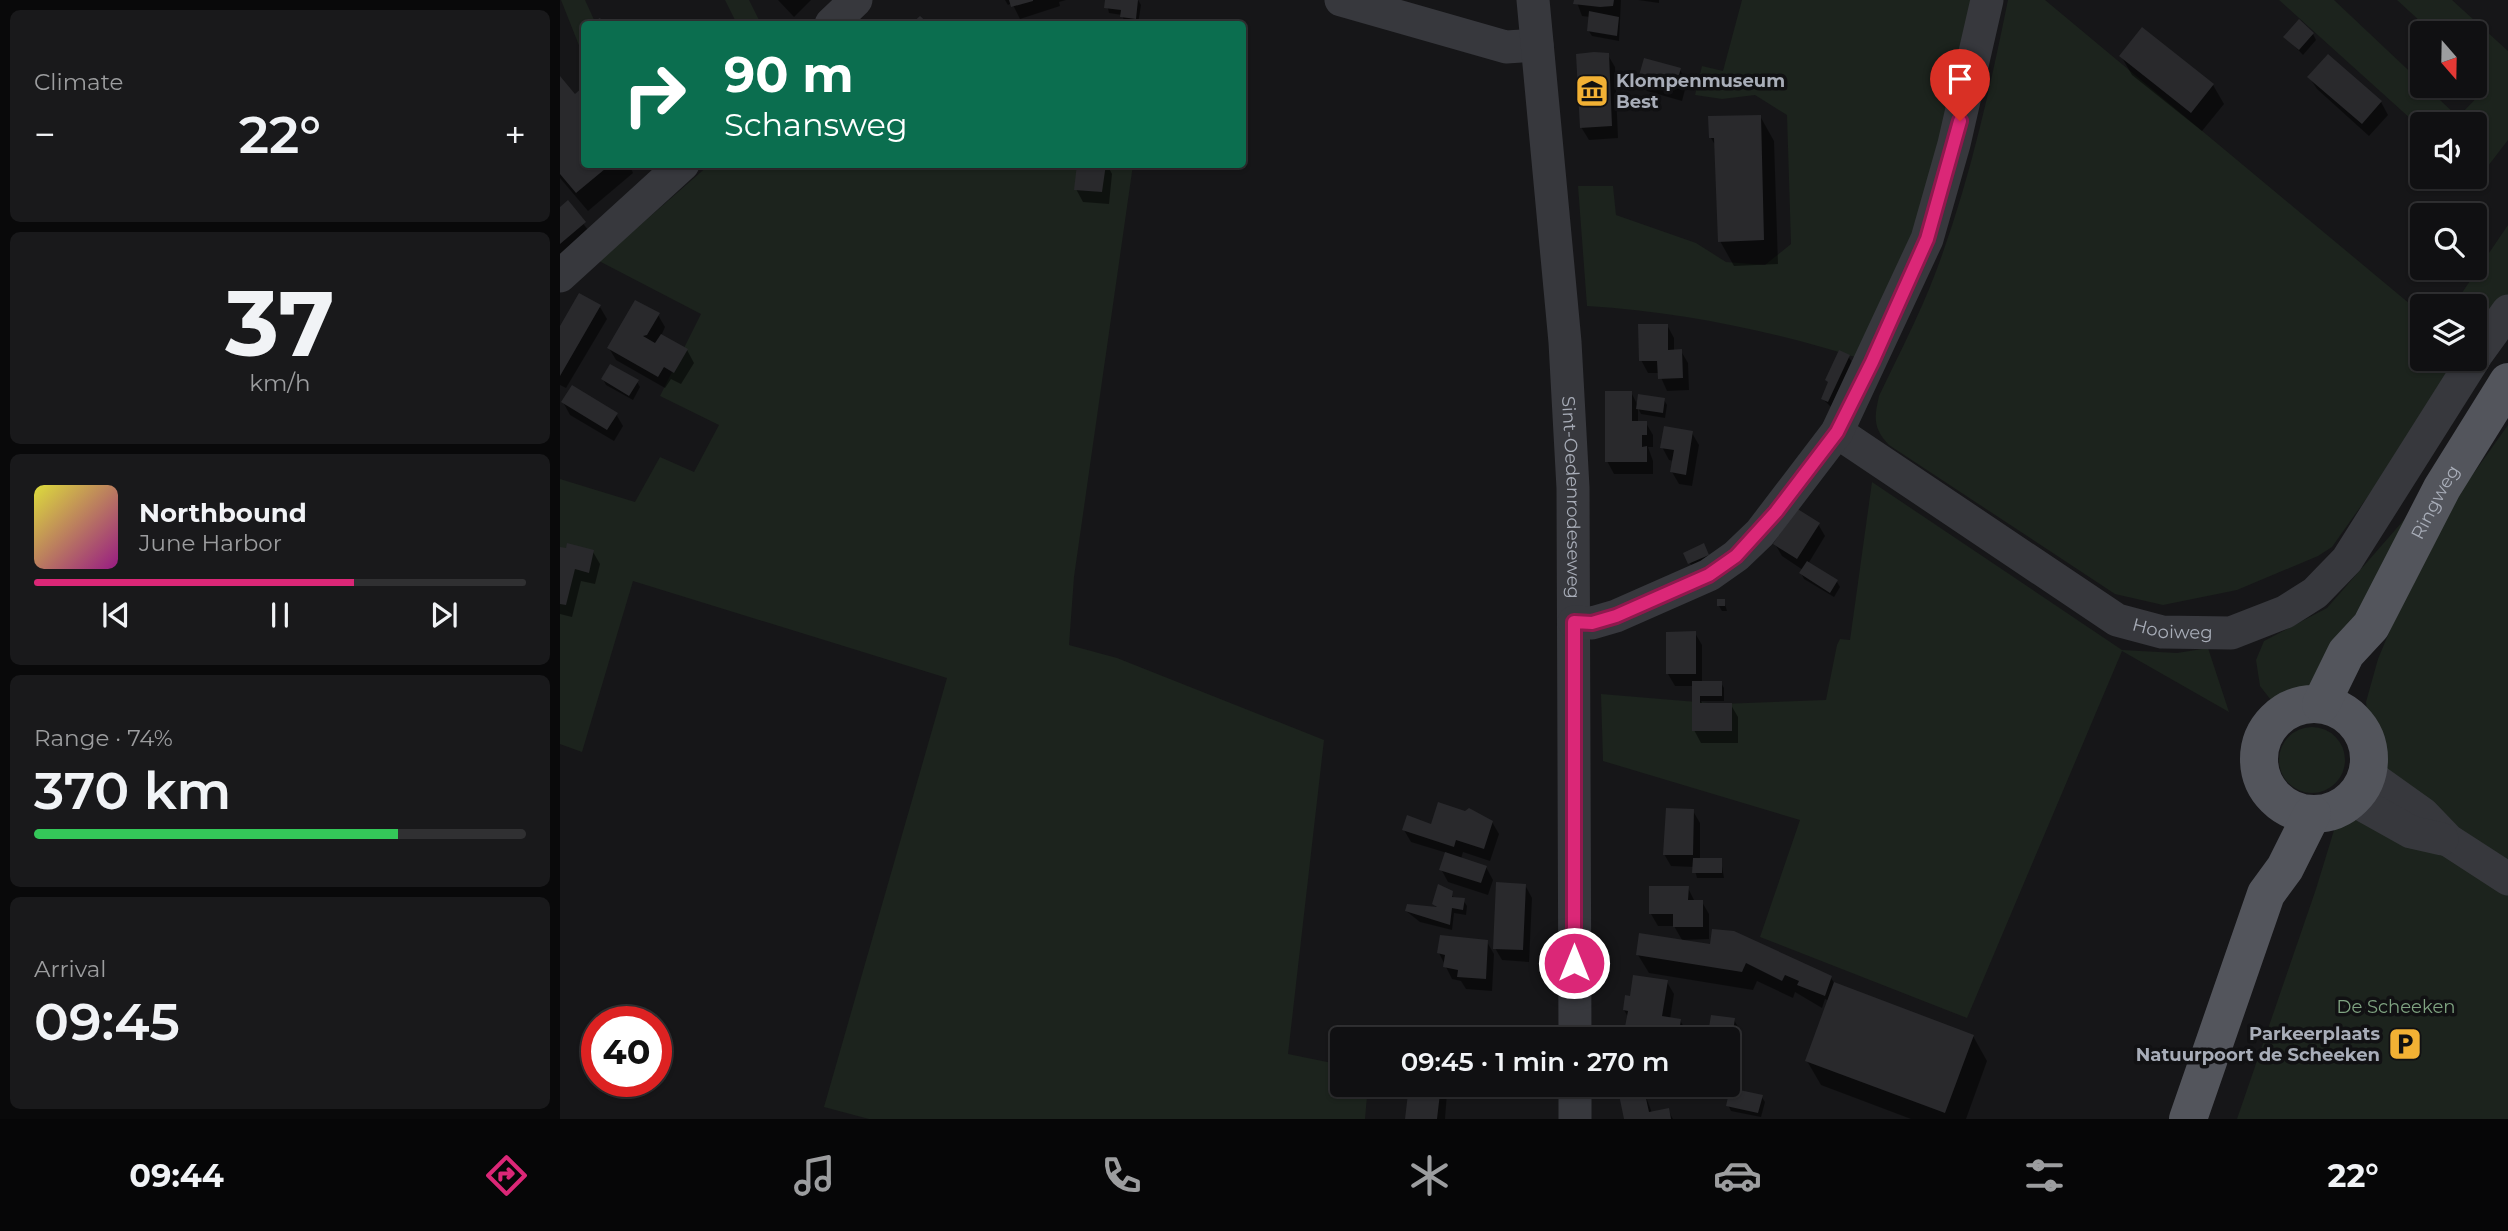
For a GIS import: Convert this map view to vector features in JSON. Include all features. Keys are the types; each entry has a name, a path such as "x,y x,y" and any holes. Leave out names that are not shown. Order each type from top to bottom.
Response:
{"main road":[{"name":"Ringweg","path":"2334,709 2346,653 2371,626 2442,488 2508,382"},
{"path":"2305,704 2334,709 2364,736 2369,762 2359,787 2339,808 2297,810 2271,794 2258,764 2265,732 2289,710 2305,704"},
{"path":"2188,1119 2266,894 2285,868 2297,810"}],"street":[{"path":"834,21 856,0"},
{"path":"1341,0 1506,47 1537,45"},
{"name":"Sint-Oedenrodeseweg","path":"1533,0 1565,342 1573,488 1574,1027"},
{"path":"1574,622 1592,623 1616,616 1709,575 1736,556 1759,533 1837,432 1872,362 1927,239 1954,144 1987,0"},
{"path":"560,276 679,168"},
{"name":"Hooiweg","path":"2487,341 2508,311"},
{"name":"Hooiweg","path":"1837,432 2117,620 2162,632 2231,633 2285,612 2315,593 2347,560 2466,371"},
{"path":"2359,787 2423,814 2448,840 2508,879"},
{"path":"1575,1097 1575,1119"}],"green space":[{"path":"561,0 585,0 595,21 581,21 581,50"},
{"path":"725,0 749,0 760,21 736,21"},
{"path":"1742,0 1977,0 1919,219 1858,358 1724,324 1587,306 1578,186 1613,186 1616,215 1696,243 1726,262 1765,265 1791,244 1787,115 1755,95 1722,99 1695,95 1702,66 1723,71"},
{"path":"2008,0 2045,0 2410,304 2410,371 2457,371 2332,547 2318,556 2237,590 2163,605 2115,594 1889,445 1880,433 1876,417 1879,396 1922,305 1947,240 1977,138"},
{"path":"2279,0 2334,0 2410,72 2410,98 2438,98 2453,112 2410,112 2410,118"},
{"path":"2397,0 2452,0 2475,21 2420,21"},
{"path":"2487,32 2508,51 2508,140 2487,167 2487,112 2463,112 2476,98 2487,98"},
{"path":"706,168 1133,168 1074,577 1069,645 1117,658 1324,740 1288,1054 1330,1063 1330,1097 1367,1097 1365,1119 869,1119 824,1107 947,678 633,581 582,752 560,744 560,479 635,502 660,457 694,472 719,425 660,396 701,314 599,261"},
{"path":"2508,225 2508,303 2487,330 2487,294 2461,294 2471,280 2487,280 2487,256"},
{"name":"De Scheeken","path":"2508,425 2508,1119 2237,1119 2316,889 2368,719 2366,702 2378,659 2423,551 2444,515"},
{"path":"1872,482 2122,650 2177,653 2208,648 2229,712 2122,651 1967,1018 1760,937 1800,820 1603,761 1601,694 1721,704 1826,700 1837,645 1840,639 1850,640"},
{"path":"2410,513 2325,678 2310,691 2274,704 2260,686 2256,660 2264,641 2327,608"},
{"path":"2312,727 2335,737 2345,760 2335,783 2312,793 2289,783 2279,760 2289,737"}],"building":[{"path":"1009,0 1033,0 1033,1 1011,7"},
{"path":"1105,0 1138,0 1136,19 1120,17 1121,10 1104,8"},
{"path":"1574,0 1614,0 1613,6 1600,7 1573,4"},
{"path":"1589,11 1619,17 1617,36 1587,31"},
{"path":"2299,19 2314,33 2299,50 2283,37"},
{"path":"2142,27 2214,84 2191,113 2119,56"},
{"path":"1609,53 1612,126 1580,128 1576,54"},
{"path":"2328,54 2382,101 2362,124 2307,77"},
{"path":"1644,58 1681,68 1675,89 1638,79"},
{"path":"560,76 575,94 581,89 581,168 606,168 576,193 560,174"},
{"path":"1761,115 1764,240 1718,242 1714,138 1709,138 1708,116"},
{"path":"1077,168 1105,168 1102,192 1074,190"},
{"path":"568,200 586,222 560,244 560,207"},
{"path":"579,293 601,305 560,376 560,326"},
{"path":"635,300 660,313 647,335 643,336 655,343 661,334 688,349 674,373 664,367 658,377 607,348"},
{"path":"1638,324 1668,324 1668,350 1682,349 1683,378 1658,379 1657,361 1639,361"},
{"path":"1839,350 1850,355 1828,402 1821,399 1828,382 1825,380"},
{"path":"610,364 639,380 629,396 601,379"},
{"path":"572,385 618,413 607,430 561,402"},
{"path":"1605,391 1632,391 1632,421 1647,421 1647,435 1642,435 1642,447 1647,446 1647,462 1605,462"},
{"path":"1638,394 1665,398 1663,413 1636,409"},
{"path":"1664,426 1693,431 1686,475 1670,472 1674,450 1660,448"},
{"path":"1796,508 1820,523 1797,559 1773,544"},
{"path":"567,543 594,550 589,573 575,569 566,605 560,604 560,547 566,548"},
{"path":"1704,543 1709,555 1688,564 1683,553"},
{"path":"1807,561 1838,580 1830,593 1799,573"},
{"path":"1717,599 1725,599 1725,606 1717,606"},
{"path":"1696,631 1696,674 1666,674 1666,632"},
{"path":"1692,681 1722,681 1722,696 1700,696 1700,703 1732,703 1732,731 1692,731"},
{"path":"1438,802 1465,811 1469,808 1493,821 1484,849 1456,840 1454,847 1402,830 1407,815 1431,824"},
{"path":"1666,808 1694,809 1693,855 1663,855"},
{"path":"1445,852 1487,866 1481,883 1439,870"},
{"path":"1693,858 1722,858 1722,873 1692,873"},
{"path":"1496,882 1526,884 1523,950 1493,949"},
{"path":"1438,884 1453,891 1452,897 1465,898 1463,910 1452,908 1450,925 1405,911 1407,904 1437,907 1432,904"},
{"path":"1649,886 1689,886 1688,900 1703,900 1703,927 1673,927 1673,914 1649,914"},
{"path":"1712,929 1734,931 1832,976 1825,996 1797,985 1799,981 1785,975 1782,981 1746,963 1742,972 1636,955 1639,933 1710,944"},
{"path":"1440,935 1488,940 1486,979 1457,977 1458,970 1443,967 1445,955 1437,953"},
{"path":"1633,975 1668,980 1662,1016 1681,1019 1680,1027 1625,1027 1628,1011 1623,1010 1625,995 1630,996"},
{"path":"1834,982 1974,1035 1945,1113 1805,1061"},
{"path":"1711,1015 1735,1018 1734,1027 1709,1027"},
{"path":"1740,1090 1763,1095 1758,1113 1726,1106 1728,1097 1740,1097"},
{"path":"1408,1097 1440,1097 1437,1119 1405,1119"},
{"path":"1619,1097 1646,1097 1649,1112 1669,1108 1671,1119 1624,1119"}],"place":[{"name":"Klompenmuseum Best","path":"1592,91"},
{"name":"Parkeerplaats Natuurpoort de Scheeken","path":"2405,1044"}],"route":[{"path":"1574,963 1574,622 1592,623 1616,616 1709,575 1736,556 1776,512 1837,432 1872,362 1927,239 1960,121"}]}
